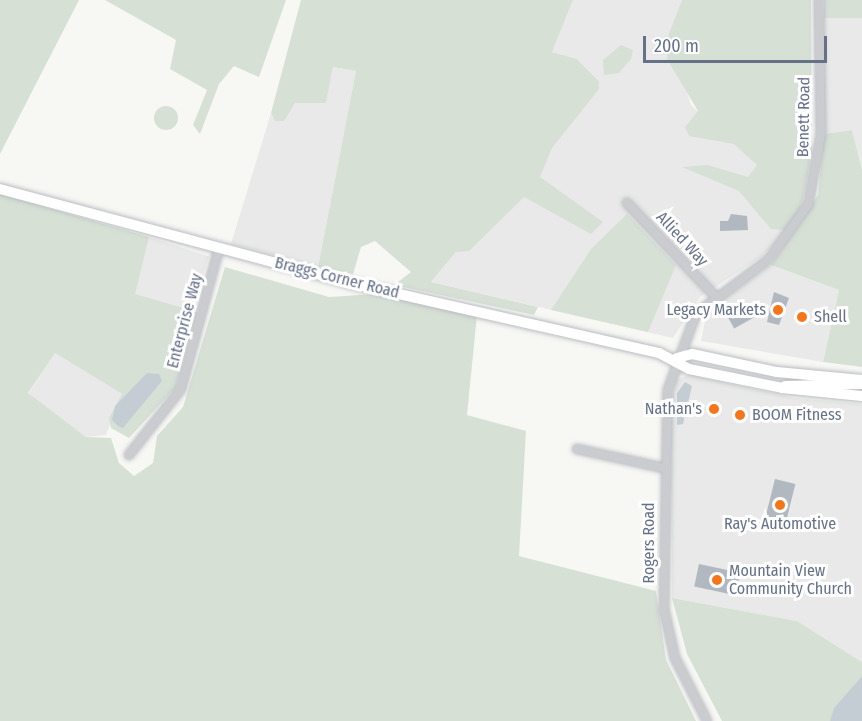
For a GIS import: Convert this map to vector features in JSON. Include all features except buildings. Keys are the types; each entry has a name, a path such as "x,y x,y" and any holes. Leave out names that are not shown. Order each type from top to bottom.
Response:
{"main road":[{"name":"Braggs Corner Road","path":"0,189 219,248 677,358 692,354 777,372 862,382"},
{"name":"Braggs Corner Road","path":"677,358 689,369 782,388 862,396"},
{"path":"782,388 792,382 862,382"}],"street":[{"name":"Benett Road","path":"677,358 690,322 715,296 768,260 808,205 821,134 819,0"},
{"name":"Allied Way","path":"627,203 715,296"},
{"name":"Enterprise Way","path":"129,455 181,389 219,248"},
{"name":"Rogers Road","path":"677,358 667,399 664,468 667,626 681,674 707,721"},
{"path":"577,449 664,468"}],"shaded area":[{"path":"0,0 79,0 0,154"},
{"path":"105,0 286,0 259,77 234,66 219,84 200,134 193,125 207,90 170,69 176,40"},
{"path":"301,0 573,0 552,52 577,59 599,81 599,89 552,148 540,177 603,222 591,234 524,197 469,251 456,252 431,282 538,307 534,315 394,285 411,272 375,241 361,247 353,274 318,267 356,71 333,67 326,103 295,103 284,121 275,121 271,113"},
{"path":"573,0 682,0 669,33 691,105 758,165 788,230 761,257 700,297 673,338 431,282 599,81 577,59 552,52"},
{"path":"682,0 811,0 812,153 802,204 788,230 771,229 739,191 682,167 707,165 748,177 757,165 734,144 689,136 685,127 698,111 667,59 669,33"},
{"path":"824,0 862,0 862,18 824,18"},
{"path":"824,18 862,18 862,170 852,130 824,134"},
{"path":"621,45 633,50 631,59 619,73 604,75 603,60"},
{"path":"333,67 356,71 318,267 231,244 271,113 275,121 294,103 326,103"},
{"path":"166,106 175,109 178,118 175,127 166,130 157,127 154,118 157,109"},
{"path":"852,130 862,170 862,367 823,362 839,290 771,265 818,195 824,134"},
{"path":"0,194 149,237 135,294 197,312 176,387 129,438 111,428 109,418 122,394 55,353 28,393 86,437 111,438 119,463 134,476 153,463 157,436 183,407 225,267 329,297 375,294 477,315 467,415 526,431 519,556 656,591 666,660 696,721 0,721"},
{"path":"627,214 676,265 648,332 551,310 591,249"},
{"path":"149,237 209,256 191,313 131,293"},
{"path":"771,265 839,290 823,362 701,341 707,311"},
{"path":"55,353 122,394 106,435 86,437 28,394"},
{"path":"147,373 159,374 162,381 123,428 118,426 112,420 115,406"},
{"path":"689,375 795,398 862,404 862,662 797,621 672,598 671,404 676,380"},
{"path":"685,382 692,386 683,424 677,425 677,393"},
{"path":"672,598 797,621 862,662 862,721 722,721 687,654"},
{"path":"862,676 862,721 830,721 834,708"}],"place":[{"name":"Legacy Markets","path":"778,310"},
{"name":"Shell","path":"802,317"},
{"name":"Nathan's","path":"714,409"},
{"name":"BOOM Fitness","path":"740,415"},
{"name":"Ray's Automotive","path":"780,505"},
{"name":"Mountain View Community Church","path":"717,580"}]}
